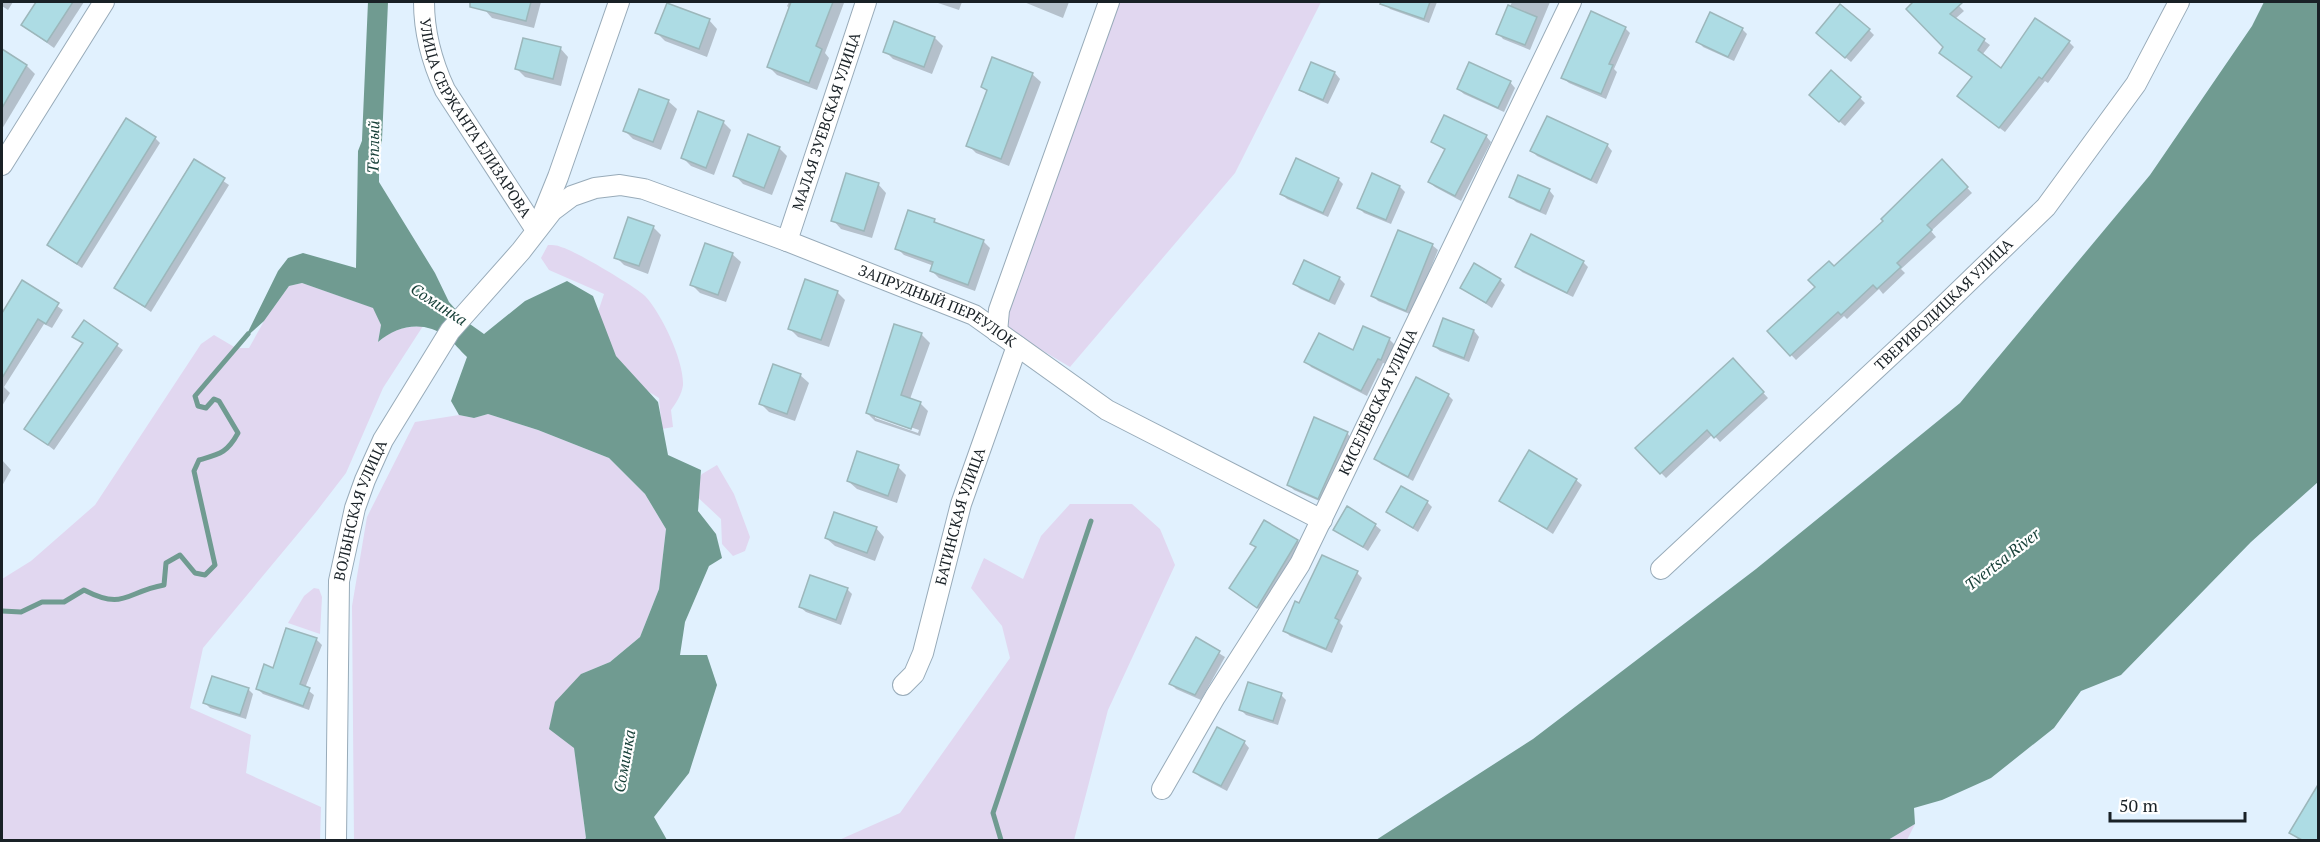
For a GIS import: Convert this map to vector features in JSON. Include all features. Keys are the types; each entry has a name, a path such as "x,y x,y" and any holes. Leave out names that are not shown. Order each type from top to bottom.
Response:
{"street":[{"path":"2,165 104,2"},
{"name":"УЛИЦА СЕРЖАНТА ЕЛИЗАРОВА","path":"424,2 428,42 445,90 536,230"},
{"path":"536,230 558,177 619,2"},
{"name":"МАЛАЯ ЗУЕВСКАЯ УЛИЦА","path":"787,241 866,2"},
{"path":"997,332 999,310 1109,2"},
{"name":"КИСЕЛЁВСКАЯ УЛИЦА","path":"1162,789 1215,697 1300,564 1571,2"},
{"name":"ТВЕРИВОДИЦКАЯ УЛИЦА","path":"1661,569 1925,324 2046,207 2136,84 2179,2"},
{"name":"ЗАПРУДНЫЙ ПЕРЕУЛОК","path":"536,230 552,211 572,196 595,188 620,185 644,189 787,241 974,315 1107,410 1322,520"},
{"name":"ВОЛЫНСКАЯ УЛИЦА","path":"336,840 338,591 353,515 365,480 383,440 450,332 521,251 536,230"},
{"name":"БАТИНСКАЯ УЛИЦА","path":"903,685 914,674 923,654 961,504 1017,346"}],"shaded area":[{"path":"1115,2 1321,2 1235,173 1070,367 1003,327"},
{"path":"548,245 558,246 591,261 639,291 652,304 671,338 682,375 681,392 671,410 673,427 662,429 659,398 636,384 610,353 598,312 604,294 549,270 541,258"},
{"path":"302,283 374,308 381,325 378,342 399,330 423,326 383,388 346,473 203,648 190,708 251,735 246,773 321,807 320,840 2,840 2,579 31,561 95,505 201,344 214,335 236,348 249,348 264,321 289,286"},
{"path":"488,414 538,430 609,458 645,494 666,529 659,589 640,637 610,662 581,674 574,748 586,838 584,840 354,840 352,606 367,517 415,422 459,415 474,418"},
{"path":"717,465 734,494 750,537 745,551 733,556 722,544 721,519 691,491 702,474"},
{"path":"1070,504 1132,504 1160,529 1175,565 1108,710 1074,840 839,840 900,813 1010,658 1002,626 971,588 984,558 1023,579 1041,536"},
{"path":"314,588 319,589 322,597 320,634 288,623 304,596"},
{"path":"1915,824 1907,840 1888,840"}],"water":[{"name":"Tvertsa River","path":"2264,2 2318,2 2318,482 2251,542 2121,675 2081,691 2054,728 1991,778 1942,800 1914,808 1915,824 1888,840 1376,840 1533,739 1756,569 1960,403 2150,175 2252,26"},
{"path":"372,115 379,148 379,182 435,273 449,302 467,322 484,334 525,301 567,281 593,296 616,356 658,402 668,455 701,470 698,511 716,534 722,558 709,566 685,622 680,655 707,655 717,685 689,773 654,817 667,840 584,840 586,838 574,748 549,729 555,702 581,674 610,662 640,637 659,589 666,529 645,494 609,458 538,430 488,414 474,418 459,415 451,401 467,357 450,339 429,328 403,328 378,342 381,325 373,308 302,283 289,286 264,321 245,338 278,271 288,258 303,253 356,268 358,151"}],"building":[{"path":"36,2 73,2 47,42 21,25"},
{"path":"470,2 531,2 526,21 470,7"},
{"path":"791,2 833,2 816,46 822,49 809,83 767,67"},
{"path":"1381,2 1430,2 1424,19 1380,4"},
{"path":"1913,2 1963,2 1950,14 1985,39 1978,50 2001,68 2035,18 2070,41 2042,79 2039,77 1999,128 1957,96 1972,77 1939,53 1943,47 1906,9"},
{"path":"667,3 710,19 699,49 655,33"},
{"path":"1840,4 1870,29 1845,58 1816,33"},
{"path":"1508,5 1537,17 1525,45 1496,34"},
{"path":"1591,11 1626,27 1609,64 1613,65 1601,94 1561,78"},
{"path":"1710,12 1743,28 1728,57 1696,42"},
{"path":"894,21 935,37 924,67 883,52"},
{"path":"523,38 561,47 553,79 515,69"},
{"path":"2,49 27,65 2,108"},
{"path":"992,57 1033,73 1001,159 966,146 987,90 981,87"},
{"path":"1311,62 1335,72 1323,100 1299,90"},
{"path":"1469,62 1511,81 1498,108 1457,89"},
{"path":"1831,70 1861,97 1839,122 1809,95"},
{"path":"639,89 669,100 653,142 623,131"},
{"path":"698,111 724,121 706,168 681,158"},
{"path":"1444,115 1487,135 1455,196 1428,182 1445,149 1431,142"},
{"path":"1547,116 1608,144 1591,180 1530,151"},
{"path":"126,118 156,137 77,264 47,245"},
{"path":"748,134 780,147 764,188 733,176"},
{"path":"1296,158 1339,178 1323,213 1280,194"},
{"path":"194,159 225,178 145,307 114,288"},
{"path":"1942,159 1968,187 1927,225 1932,230 1897,263 1901,267 1877,289 1873,285 1841,315 1838,312 1790,356 1767,331 1815,287 1808,280 1829,261 1834,266 1883,221 1881,219"},
{"path":"846,173 879,183 864,231 831,221"},
{"path":"1372,173 1400,186 1386,220 1357,208"},
{"path":"1518,175 1550,189 1540,211 1509,197"},
{"path":"908,210 984,240 968,285 930,271 933,262 895,249"},
{"path":"628,217 654,226 639,266 614,258"},
{"path":"1398,230 1433,244 1406,311 1371,296"},
{"path":"1531,234 1584,261 1567,293 1515,267"},
{"path":"705,243 733,253 718,295 690,285"},
{"path":"1304,260 1340,277 1329,301 1293,284"},
{"path":"1474,263 1501,279 1486,303 1460,288"},
{"path":"805,279 838,291 821,340 788,329"},
{"path":"22,280 59,303 46,324 38,319 2,378 2,313"},
{"path":"1443,318 1474,330 1464,358 1433,346"},
{"path":"84,320 118,344 48,445 24,429 83,343 72,337"},
{"path":"894,324 922,333 901,395 921,402 911,429 866,413"},
{"path":"1363,326 1390,338 1381,360 1378,359 1361,391 1304,362 1319,333 1353,350"},
{"path":"1733,358 1764,392 1714,438 1707,430 1660,474 1635,448"},
{"path":"773,364 801,374 787,414 759,404"},
{"path":"1416,377 1449,394 1408,477 1374,459"},
{"path":"1314,417 1348,432 1318,499 1287,485"},
{"path":"1529,450 1577,479 1547,529 1499,501"},
{"path":"857,451 899,465 888,496 847,481"},
{"path":"1401,486 1428,501 1413,528 1386,512"},
{"path":"1347,506 1376,524 1363,547 1333,530"},
{"path":"834,512 877,527 867,553 825,538"},
{"path":"1264,520 1298,540 1257,608 1229,588 1256,547 1250,544"},
{"path":"1322,555 1358,571 1335,618 1339,620 1326,649 1283,631 1295,601 1299,603"},
{"path":"810,575 848,588 836,620 799,607"},
{"path":"286,628 317,638 300,684 310,688 303,706 256,689 264,664 273,668"},
{"path":"1196,637 1220,651 1195,695 1169,684"},
{"path":"212,676 249,688 240,715 203,703"},
{"path":"1248,682 1282,693 1273,721 1239,710"},
{"path":"1217,727 1245,741 1221,786 1193,772"},
{"path":"2319,783 2319,840 2302,840 2289,833"}],"waterway":[{"name":"Теплый","path":"372,140 378,2"},
{"name":"Соминка","path":"2,611 21,612 42,602 64,602 84,590 108,599 125,598 164,585 166,563 180,555 195,573 205,575 215,565 194,471 199,460 222,452 238,433 219,401 214,399 206,408 198,406 195,396 248,334"},
{"path":"1001,840 993,813 1091,521"}]}
